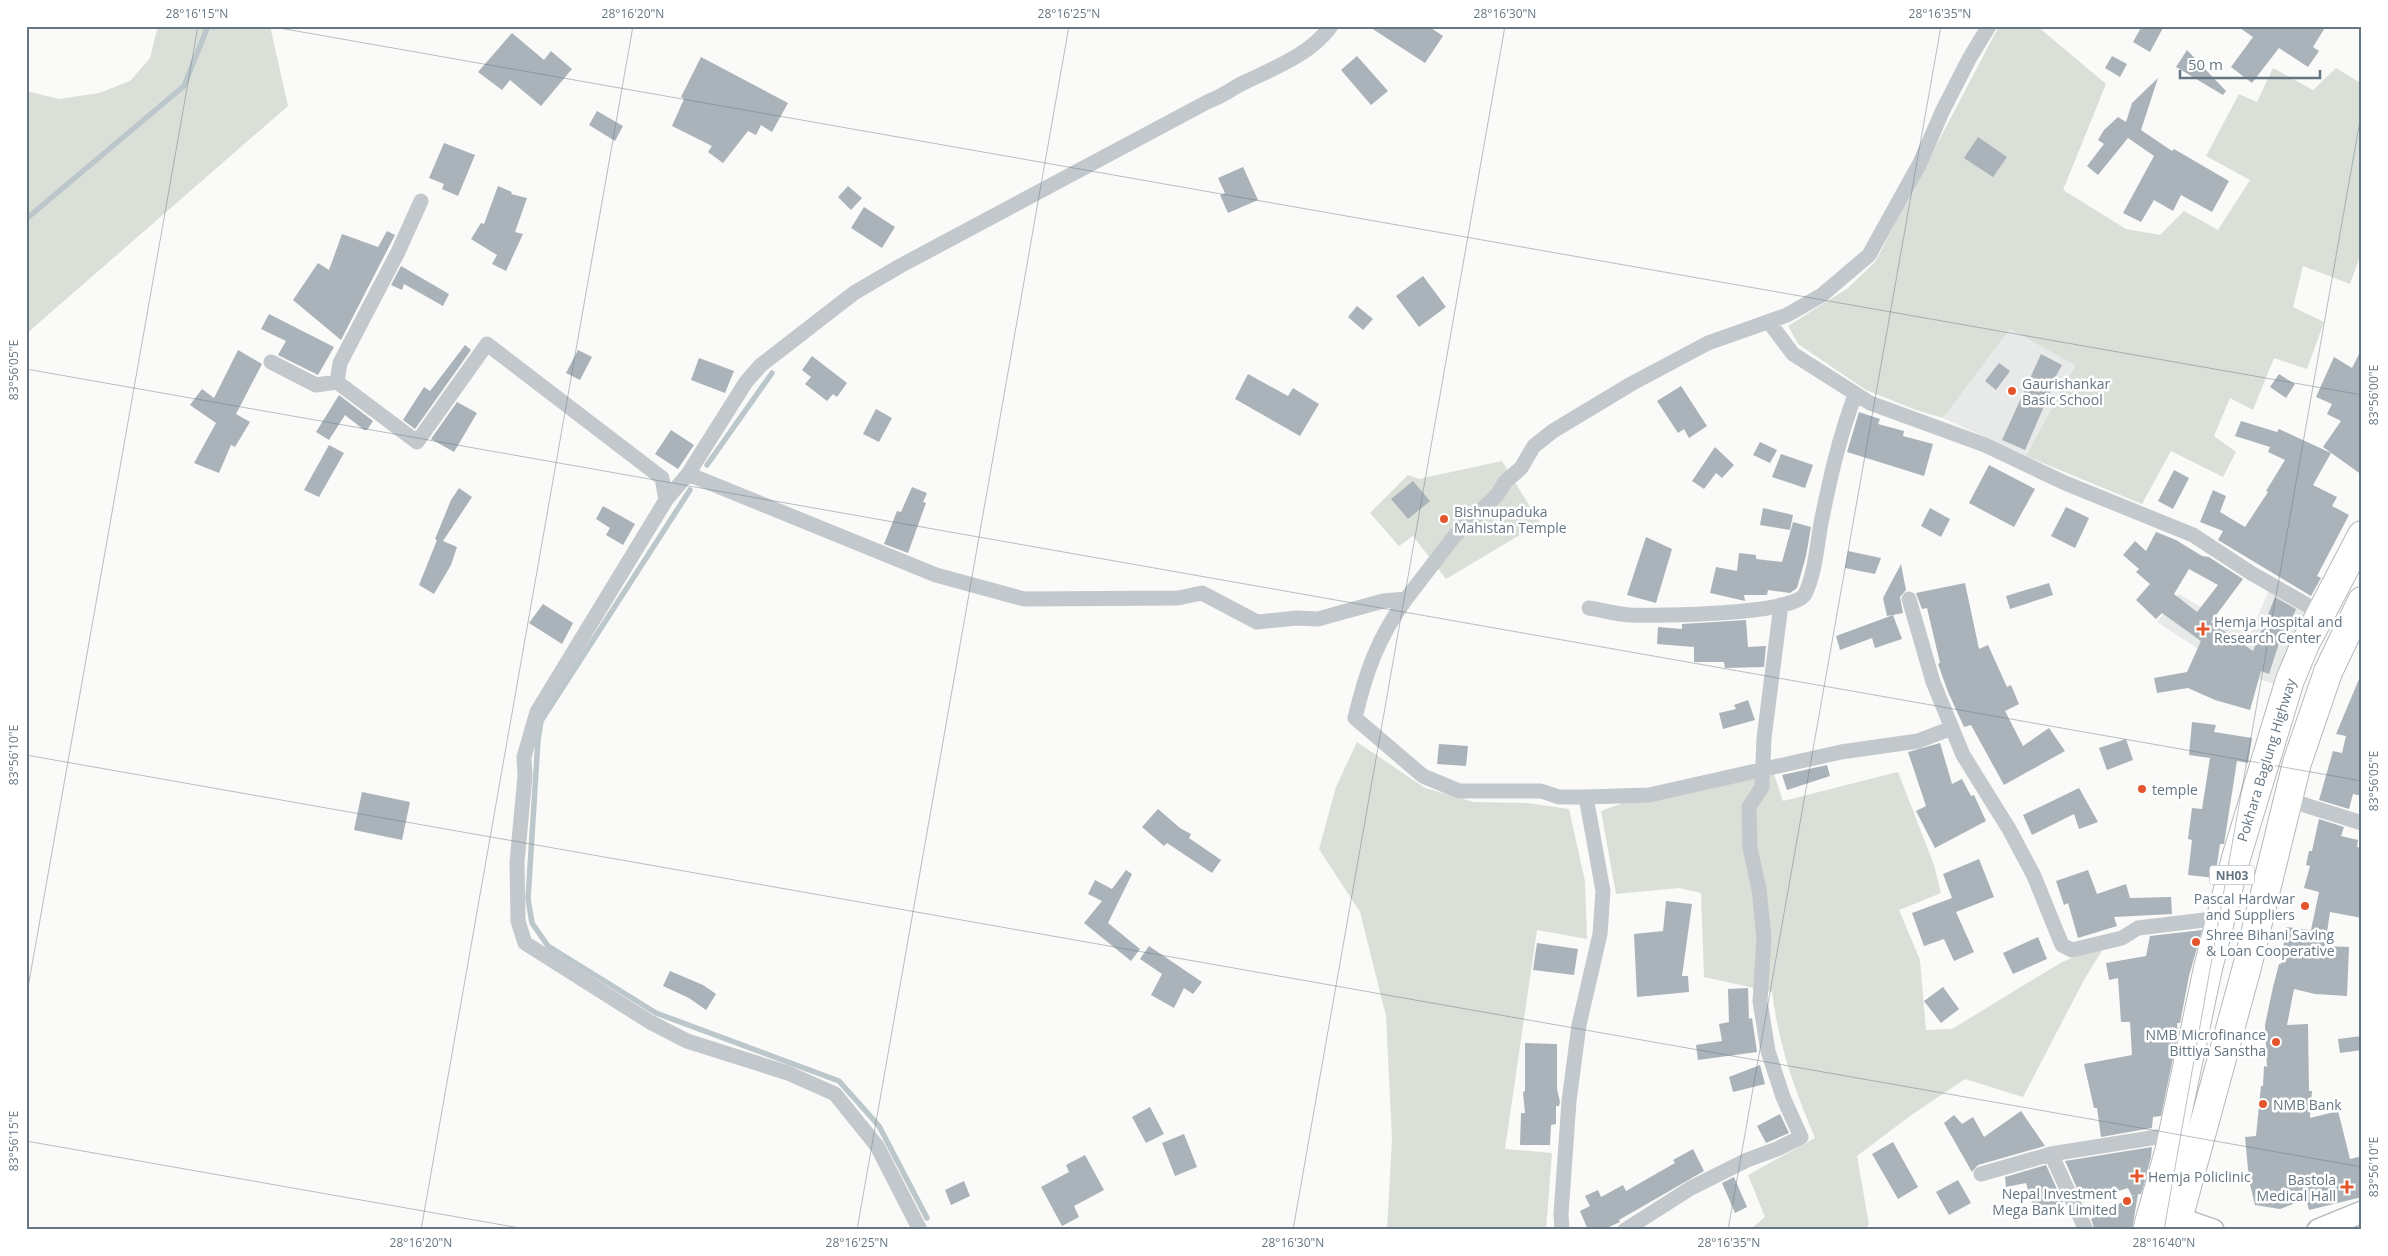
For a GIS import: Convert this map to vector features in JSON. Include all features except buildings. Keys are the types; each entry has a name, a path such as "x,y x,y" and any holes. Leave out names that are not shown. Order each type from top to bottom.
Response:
{"highway":[{"name":"Pokhara Baglung Highway","path":"2150,1219 2170,1148 2221,918 2290,680 2321,613 2362,535"},
{"path":"2176,1225 2198,1149 2297,763 2328,672 2362,600"},
{"path":"2298,660 2328,672"}],"street":[{"path":"920,1230 877,1146 835,1094 788,1073 687,1041 650,1022 525,943 518,921 517,862 525,776 524,757 537,712 666,500 688,474 746,382 760,365 854,293 900,266 1209,101 1226,95 1241,83 1266,74 1320,41 1331,26"},
{"path":"1952,728 1918,741 1841,752 1649,795 1559,797 1541,791 1459,791 1423,776 1355,718 1364,677 1385,632 1406,599 1456,534 1497,495 1505,482 1521,468 1534,446 1553,431 1631,384 1708,343 1787,315 1822,295 1869,255 1920,163 1942,112 1969,59 1989,26"},
{"path":"337,382 340,363 398,252 420,201"},
{"path":"1769,322 1794,354 1870,403 1985,445 2065,483 2193,535 2251,573 2321,613"},
{"path":"271,362 316,385 337,382 417,442 487,344 662,478 666,500"},
{"path":"1589,608 1628,614 1672,616 1706,614 1781,605 1796,601 1804,595 1812,572 1839,439 1855,395"},
{"path":"688,474 936,575 1024,599 1178,598 1202,593 1257,622 1297,618 1318,619 1382,601 1406,599"},
{"path":"1909,599 1933,682 1963,755 2009,829 2034,876 2062,946 2072,950 2122,938 2138,928 2221,918"},
{"path":"1625,1230 1691,1188 1747,1160 1778,1149 1801,1137 1782,1097 1768,1051 1760,1001 1764,938 1759,889 1750,848 1749,807 1762,787 1764,738 1781,605"},
{"path":"1562,1230 1561,1214 1569,1100 1580,1025 1600,934 1603,891 1586,797"},
{"path":"2289,800 2362,824"},
{"path":"1981,1174 2051,1154 2157,1137 2170,1148 2183,1152 2198,1149"},
{"path":"2051,1154 2086,1230"},
{"path":"2318,1230 2362,1212"},
{"path":"2150,1219 2213,1230"}],"shaded area":[{"path":"158,26 270,26 288,106 26,334 26,91 59,99 99,93 130,81 150,58"},
{"path":"1999,26 2037,26 2106,84 2063,190 2126,229 2160,235 2184,211 2218,230 2250,180 2206,156 2239,94 2257,102 2273,68 2313,90 2336,68 2362,84 2362,251 2350,284 2303,266 2293,307 2324,322 2307,369 2274,358 2253,410 2230,398 2214,436 2236,452 2223,477 2171,451 2142,504 2026,456 2075,365 2010,329 1943,418 1916,410 1866,390 1798,344 1788,326 1848,288 1875,262"},
{"name":"Gaurishankar Basic School","path":"2010,329 2075,364 2026,456 1943,418"},
{"path":"1502,461 1540,523 1446,579 1413,536 1399,546 1370,513 1408,475 1419,479"},
{"name":"Hemja Hospital and Research Center","path":"2270,588 2310,614 2274,684 2229,669 2157,622 2179,594 2249,636"},
{"path":"1357,742 1425,788 1474,802 1527,803 1569,809 1585,881 1587,939 1537,930 1505,1149 1552,1153 1546,1230 1387,1230 1392,1139 1386,1016 1360,912 1319,849 1336,787"},
{"path":"1771,765 1783,801 1898,772 1934,865 1941,893 1899,910 1920,960 1926,1030 1952,1029 2062,962 2106,944 2084,980 2023,1097 1965,1079 1910,1116 1857,1156 1869,1225 1863,1230 1750,1230 1765,1217 1748,1175 1815,1138 1788,1066 1772,992 1704,977 1701,893 1679,888 1616,894 1601,811 1656,791"}],"waterway":[{"path":"26,219 184,86 208,26"},
{"path":"707,465 772,373"},
{"path":"690,490 541,721 538,740 528,899 532,923 548,946 656,1013 839,1081 879,1126 927,1218"}],"place":[{"name":"Gaurishankar Basic School","path":"2012,391"},
{"name":"Bishnupaduka Mahistan Temple","path":"1444,519"},
{"name":"Hemja Hospital and Research Center","path":"2203,629"},
{"name":"temple","path":"2142,789"},
{"name":"Pascal Hardwar and Suppliers","path":"2305,906"},
{"name":"Shree Bihani Saving & Loan Cooperative","path":"2196,942"},
{"name":"NMB Microfinance Bittiya Sanstha","path":"2276,1042"},
{"name":"NMB Bank","path":"2263,1104"},
{"name":"Hemja Policlinic","path":"2137,1176"},
{"name":"Bastola Medical Hall","path":"2347,1187"},
{"name":"Nepal Investment Mega Bank Limited","path":"2127,1201"}]}
